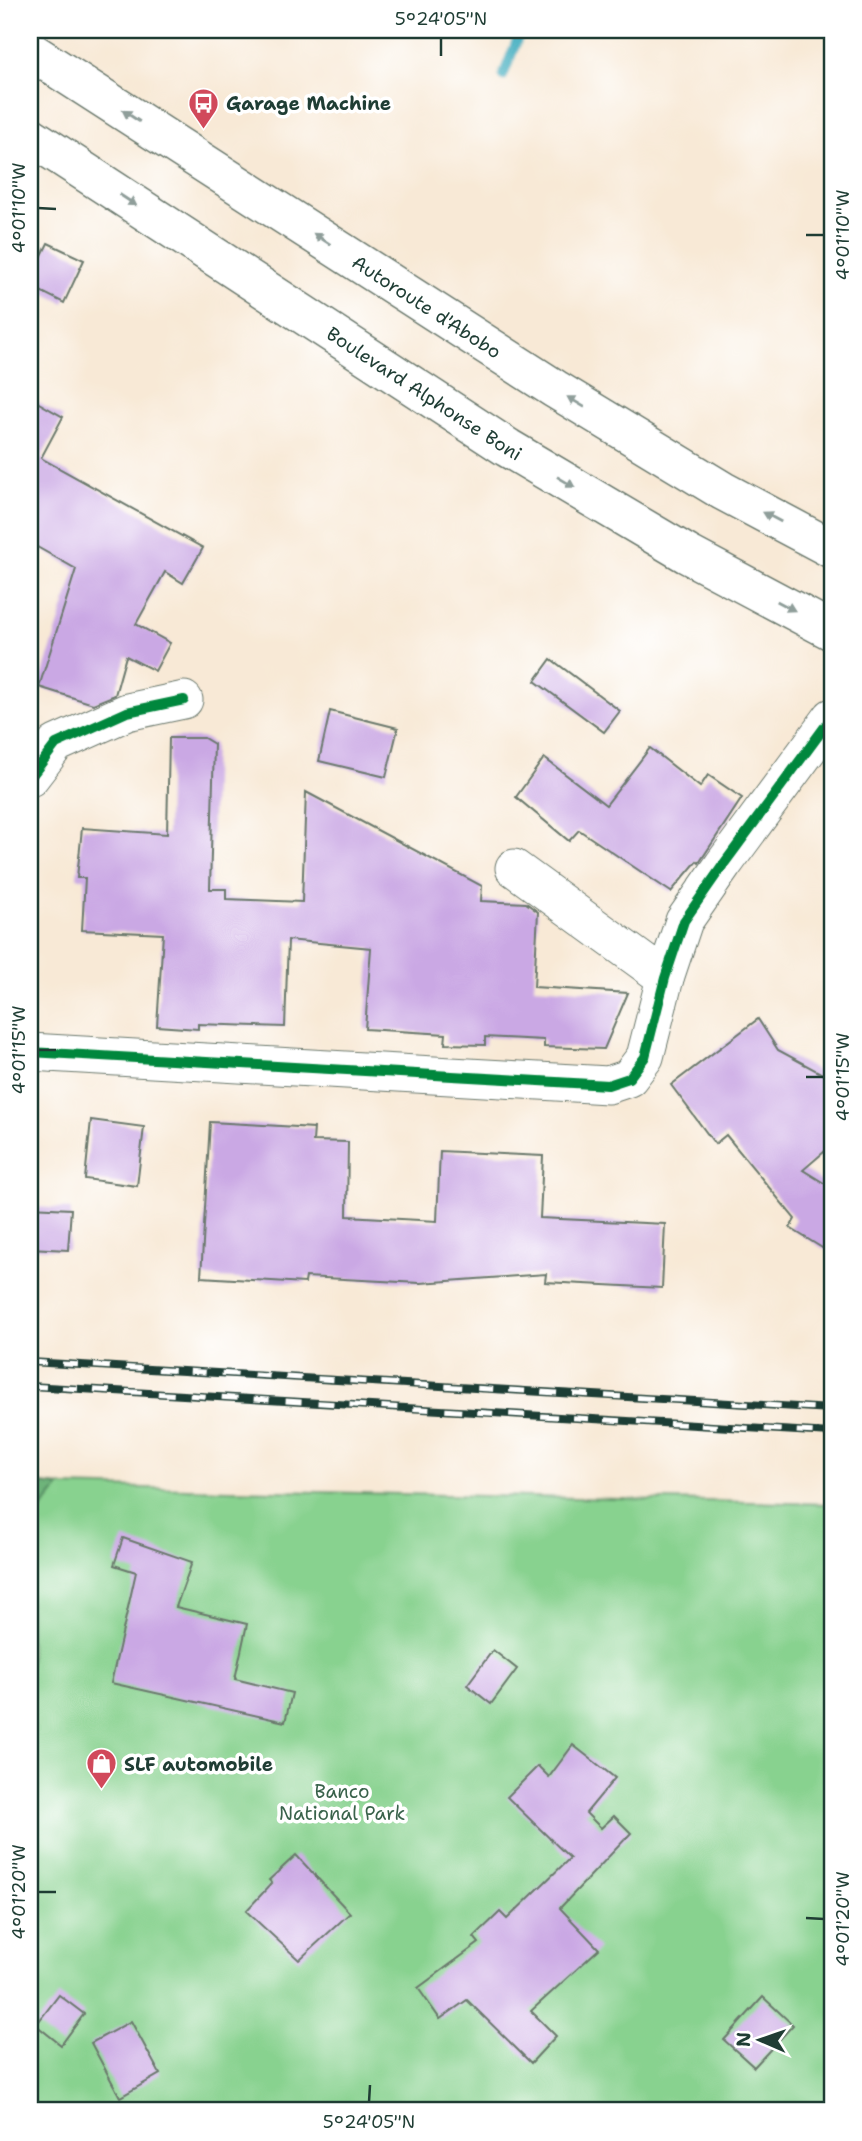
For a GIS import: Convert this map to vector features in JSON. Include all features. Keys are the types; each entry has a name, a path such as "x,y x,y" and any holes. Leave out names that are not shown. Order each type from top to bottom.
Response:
{"main road":[{"name":"Autoroute d'Abobo","path":"30,51 555,389 723,491 832,549"},
{"name":"Boulevard Alphonse Boni","path":"30,136 508,448 687,554 832,631"}],"street":[{"path":"30,778 56,744 127,712 184,700"},
{"path":"30,1052 608,1085 629,1078 645,1057 665,978 684,921 832,717"},
{"path":"514,868 665,978"}],"green space":[{"name":"Banco National Park","path":"30,1483 60,1486 832,1504 832,2111 30,2111"},
{"path":"30,1483 60,1486 30,1524"}],"building":[{"path":"48,243 84,260 64,303 30,286 30,280"},
{"path":"30,398 63,417 41,458 203,548 183,583 165,572 136,624 170,643 155,671 126,656 115,695 93,704 39,687 76,569 30,543"},
{"path":"551,659 620,711 604,732 535,681"},
{"path":"330,711 398,728 386,777 319,761"},
{"path":"169,738 204,738 214,744 210,889 226,889 226,899 302,902 306,792 482,886 481,901 526,903 538,912 534,987 628,993 604,1049 544,1047 544,1040 485,1037 485,1045 445,1044 446,1034 365,1029 371,948 288,940 285,1027 198,1024 198,1029 157,1026 163,934 82,930 85,878 77,878 82,828 167,834"},
{"path":"650,748 700,787 708,775 742,798 699,863 697,861 671,892 579,830 569,841 516,797 544,758 606,805"},
{"path":"758,1019 778,1050 832,1079 832,1145 803,1170 832,1188 832,1254 790,1228 795,1219 726,1135 715,1144 671,1085"},
{"path":"91,1120 144,1127 137,1186 85,1179"},
{"path":"210,1122 314,1128 313,1141 348,1142 347,1216 437,1221 440,1151 543,1156 540,1218 665,1224 662,1288 545,1282 546,1274 420,1283 306,1277 305,1283 201,1277"},
{"path":"30,1207 71,1209 68,1250 30,1248"},
{"path":"123,1538 192,1562 176,1607 247,1624 235,1679 292,1693 285,1722 111,1683 136,1572 114,1565"},
{"path":"493,1650 517,1669 491,1704 467,1685"},
{"path":"573,1745 615,1778 586,1813 601,1828 614,1816 631,1833 560,1908 599,1949 531,2011 556,2036 531,2063 467,2000 440,2019 418,1988 479,1943 474,1937 500,1912 507,1919 570,1858 507,1797 538,1766 549,1777"},
{"path":"296,1855 350,1913 299,1960 246,1911 272,1883 269,1880"},
{"path":"59,1995 84,2014 61,2045 36,2025"},
{"path":"763,1997 793,2025 754,2067 724,2040"},
{"path":"131,2021 160,2074 120,2097 91,2043"}],"waterway":[{"path":"503,76 521,30"}],"railway":[{"path":"30,1362 832,1409"},
{"path":"30,1386 832,1433"}],"cycle path":[{"path":"30,778 56,744 127,712 184,700"},
{"path":"30,1052 608,1085 629,1078 645,1057 665,978 684,921 832,717"}],"place":[{"name":"Garage Machine","path":"203,130"},
{"name":"SLF automobile","path":"101,1791"}]}
